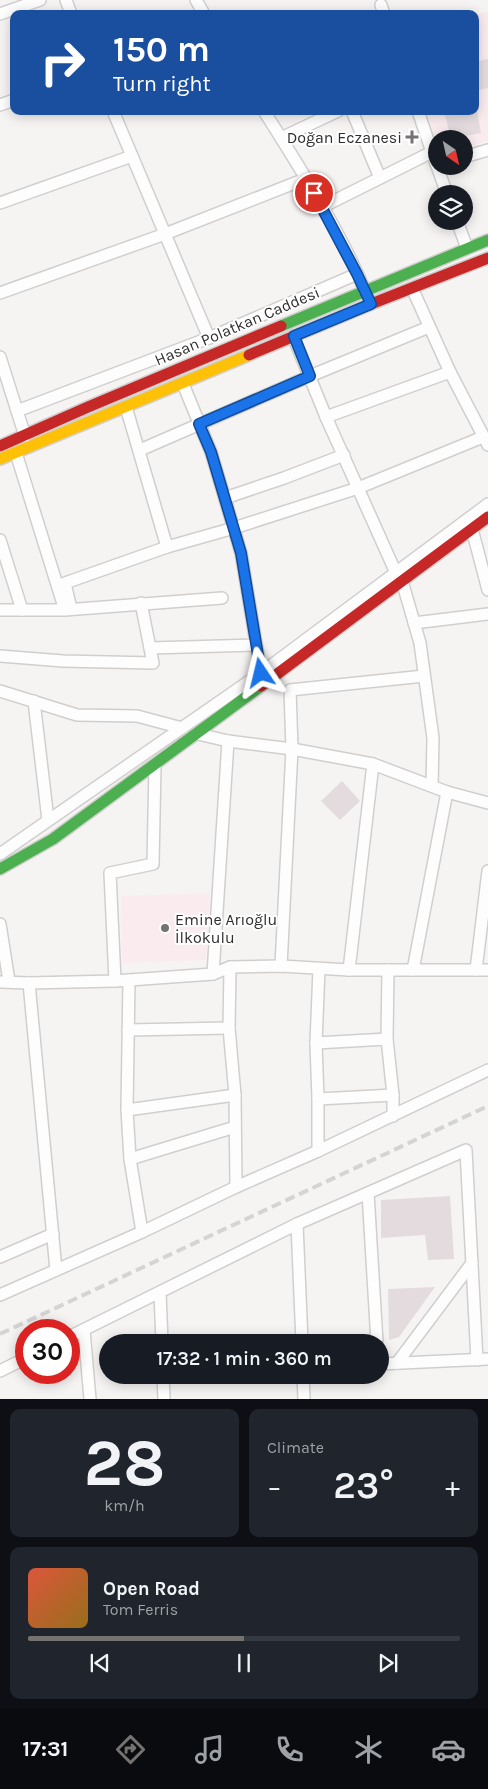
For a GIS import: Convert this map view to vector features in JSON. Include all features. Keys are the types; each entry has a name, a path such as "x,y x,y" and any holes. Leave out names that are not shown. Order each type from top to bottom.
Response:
{"main road":[{"name":"Hasan Polatkan Caddesi","path":"0,446 365,290 488,240"},
{"name":"Hasan Polatkan Caddesi","path":"0,459 371,304 488,258"},
{"path":"0,869 53,840 286,668 399,577 488,517"}],"street":[{"path":"11,10 40,0"},
{"path":"115,115 209,338"},
{"path":"267,115 322,207 371,304"},
{"path":"281,138 330,115"},
{"path":"354,115 380,178"},
{"path":"419,115 428,140"},
{"path":"473,154 488,150"},
{"path":"322,207 428,154"},
{"path":"0,203 132,156"},
{"path":"0,293 165,234 305,179"},
{"path":"460,230 467,248"},
{"path":"17,411 209,338 357,274"},
{"path":"68,609 65,583 167,547 234,528 358,488 486,441 450,372 412,288"},
{"path":"140,450 310,376 429,327"},
{"path":"294,336 326,417 399,577 414,623 420,643 433,738 432,786"},
{"path":"0,358 25,436"},
{"path":"326,417 450,372"},
{"path":"183,384 211,452 241,553 261,673"},
{"path":"126,407 167,547"},
{"path":"16,452 68,609"},
{"path":"225,498 344,455"},
{"path":"0,854 399,577 488,504"},
{"path":"472,529 488,590"},
{"path":"0,540 22,610"},
{"path":"0,610 68,609 222,598"},
{"path":"0,656 63,661 153,664 141,603"},
{"path":"414,623 488,614"},
{"path":"150,648 256,645"},
{"path":"281,966 292,749 290,690 286,668"},
{"path":"290,690 424,676"},
{"path":"0,690 78,715 136,716 182,728"},
{"path":"34,701 48,820"},
{"path":"198,734 228,741 292,749 374,764 447,792 488,803"},
{"path":"213,974 228,741"},
{"path":"349,970 374,764"},
{"path":"115,981 110,873 153,864 155,765"},
{"path":"414,970 447,792"},
{"path":"476,970 488,870"},
{"path":"0,924 4,981 29,983 115,981 213,974 230,967 281,966 349,970 488,970"},
{"path":"230,967 229,1028 235,1095 236,1187"},
{"path":"318,1151 316,1042 319,969"},
{"path":"388,970 387,1039 393,1096 393,1116"},
{"path":"128,980 127,1110 130,1159 142,1232"},
{"path":"29,983 56,1270"},
{"path":"128,1030 229,1028"},
{"path":"316,1042 387,1039"},
{"path":"0,1296 318,1151 488,1070"},
{"path":"127,1110 235,1095"},
{"path":"318,1098 393,1096"},
{"path":"130,1159 235,1127"},
{"path":"80,1332 297,1224 466,1150 472,1263 482,1359 389,1363"},
{"path":"368,1193 377,1334"},
{"path":"297,1224 302,1334"},
{"path":"0,1257 53,1234"},
{"path":"397,1363 472,1263"},
{"path":"160,1293 162,1334"},
{"path":"84,1330 90,1399"},
{"path":"0,1371 15,1364"},
{"path":"163,1384 164,1399"},
{"path":"304,1384 304,1399"}],"shaded area":[{"path":"488,11 488,141 473,145 473,130 433,130 427,115 479,115 479,14"},
{"name":"Emine Arıoğlu İlkokulu","path":"210,893 206,960 122,963 121,896"}],"building":[{"path":"488,59 488,88 479,90 479,61"},
{"path":"445,115 478,115 481,133 473,135 473,130 449,130"},
{"path":"342,781 360,801 340,820 321,801"},
{"path":"450,1196 454,1259 428,1260 425,1235 381,1238 381,1200"},
{"path":"435,1287 399,1337 389,1340 389,1334 388,1289"}],"railway":[{"path":"0,1334 488,1106"}],"traffic: fast":[{"path":"281,326 488,240"},
{"path":"0,869 53,839 261,686"}],"traffic: slow":[{"path":"0,459 249,355"}],"traffic: jam":[{"path":"249,355 488,258"},
{"path":"0,446 281,326"},
{"path":"261,686 488,517"}],"place":[{"name":"Doğan Eczanesi","path":"412,137"},
{"name":"Emine Arıoğlu İlkokulu","path":"165,928"}],"route":[{"path":"261,673 241,553 211,452 199,424 310,376 294,336 371,304 314,193"}]}
